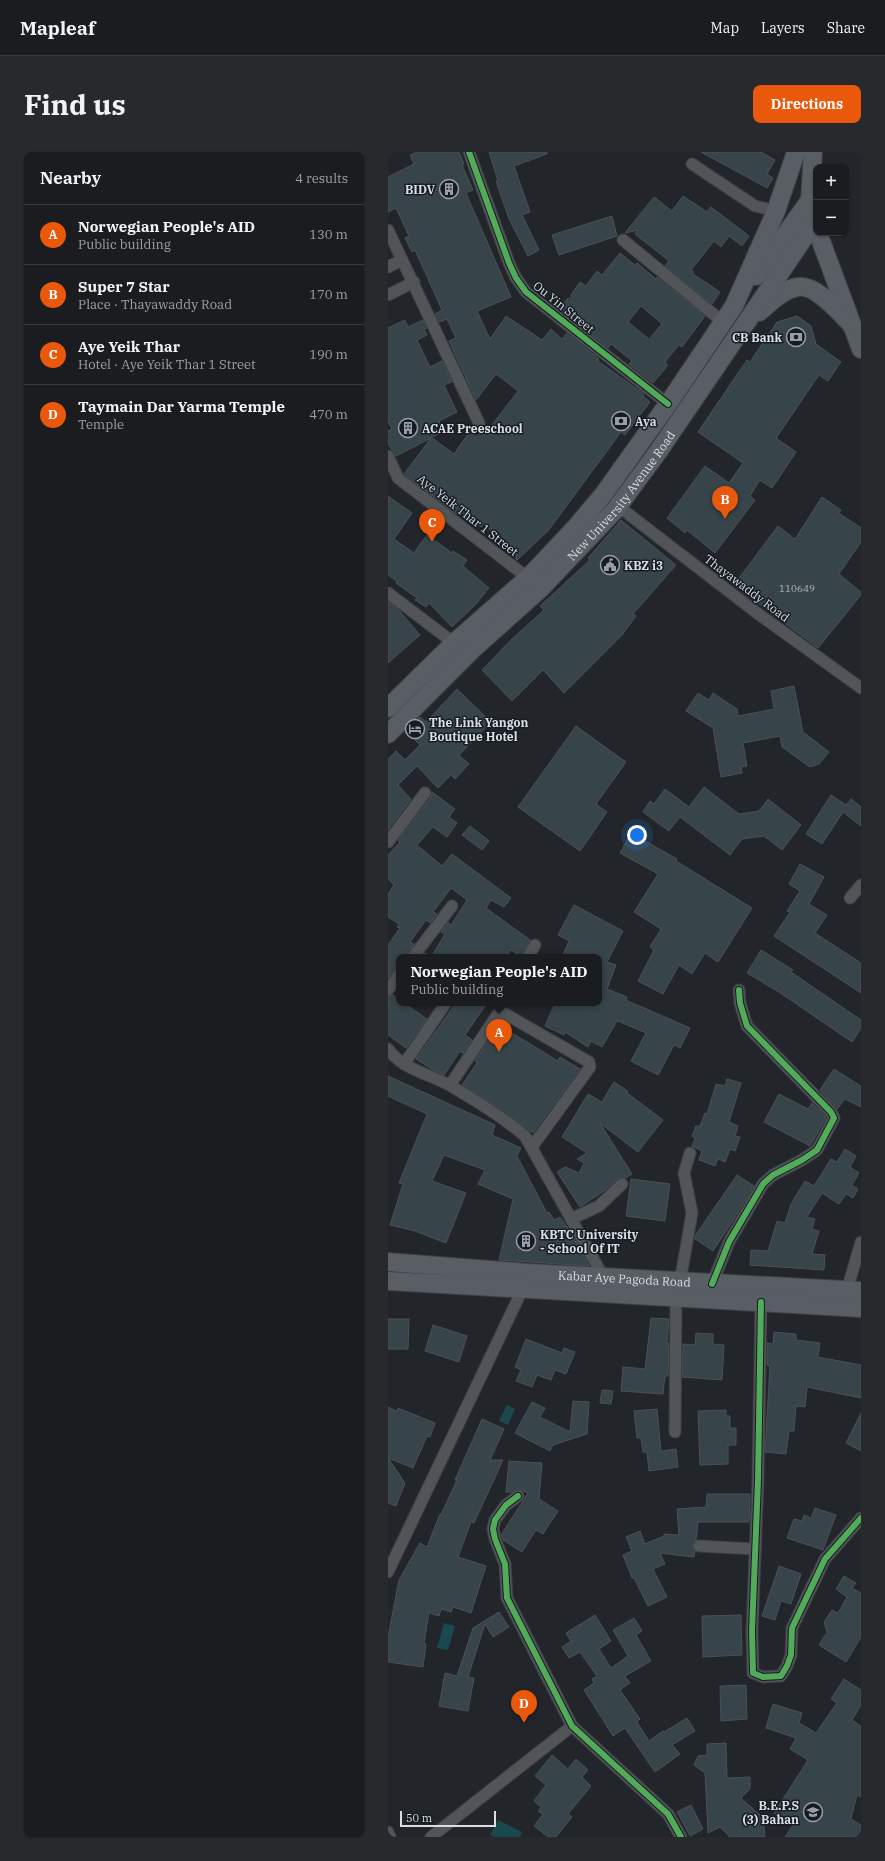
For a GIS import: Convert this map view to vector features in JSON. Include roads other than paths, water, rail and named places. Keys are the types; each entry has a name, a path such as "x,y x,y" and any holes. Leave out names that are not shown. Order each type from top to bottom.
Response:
{"main road":[{"path":"734,306 776,211 796,152"},
{"path":"813,152 810,200 813,214"},
{"name":"New University Avenue Road","path":"388,708 454,643 534,583 603,494 668,404 734,306 810,200"},
{"name":"New University Avenue Road","path":"388,734 474,648 534,583 618,506 698,392 744,323 813,232"},
{"path":"819,236 861,349"},
{"path":"744,323 780,294 798,286 812,290 828,301 852,325"},
{"path":"683,382 698,392"},
{"path":"603,494 618,506"},
{"name":"Kabar Aye Pagoda Road","path":"388,1262 526,1281"},
{"name":"Kabar Aye Pagoda Road","path":"388,1281 526,1281 678,1290 761,1302 861,1308"},
{"name":"Kabar Aye Pagoda Road","path":"606,1286 628,1295 678,1290 712,1284 854,1290"}],"street":[{"name":"Ou Yin Street","path":"469,152 509,263 516,278 526,292 668,404"},
{"path":"692,164 755,206 776,211"},
{"path":"388,230 414,282 479,423"},
{"path":"623,240 724,322"},
{"path":"388,267 402,260"},
{"path":"388,295 414,282"},
{"name":"Aye Yeik Thar 1 Street","path":"388,456 398,478 534,583"},
{"name":"Thayawaddy Road","path":"618,506 758,613 861,688"},
{"path":"388,593 454,643"},
{"path":"388,842 425,793"},
{"path":"850,898 861,885"},
{"path":"415,954 452,906"},
{"path":"530,954 535,945"},
{"path":"388,990 396,980"},
{"path":"712,1284 730,1242 763,1184 773,1175 802,1160 817,1150 834,1118 831,1112 747,1026 740,1003 738,990"},
{"path":"404,1064 444,1006"},
{"path":"450,1085 502,1007 589,1062 590,1067 532,1147"},
{"path":"388,1049 404,1064 450,1085 511,1124 525,1136 606,1286"},
{"path":"675,1432 678,1290 692,1213 684,1173 690,1153"},
{"path":"571,1219 599,1206 622,1184"},
{"path":"854,1290 861,1242"},
{"path":"388,1572 526,1281"},
{"path":"761,1302 752,1631 753,1673 763,1677 781,1676 791,1655 792,1628 825,1559 861,1518"},
{"path":"518,1496 506,1505 496,1520 493,1528 494,1539 505,1564 507,1598 572,1726 668,1814 681,1837"},
{"path":"699,1546 755,1548"},
{"path":"431,1837 572,1726"},
{"path":"388,1832 390,1837"}],"water":[{"path":"507,1405 515,1409 508,1425 499,1421"},
{"path":"444,1623 455,1626 448,1650 437,1648"},
{"path":"498,1820 522,1832 520,1837 495,1837 490,1835"}],"place":[{"name":"BIDV","path":"449,189"},
{"name":"CB Bank","path":"796,337"},
{"name":"Aya","path":"621,421"},
{"name":"ACAE Preeschool","path":"408,428"},
{"name":"Super 7 Star","path":"725,519"},
{"name":"Aye Yeik Thar","path":"432,542"},
{"name":"KBZ i3","path":"610,565"},
{"name":"The Link Yangon Boutique Hotel","path":"415,729"},
{"name":"Norwegian People's AID","path":"499,1052"},
{"name":"KBTC University - School Of IT","path":"526,1241"},
{"name":"Taymain Dar Yarma Temple","path":"524,1723"},
{"name":"B.E.P.S (3) Bahan","path":"813,1812"}]}
